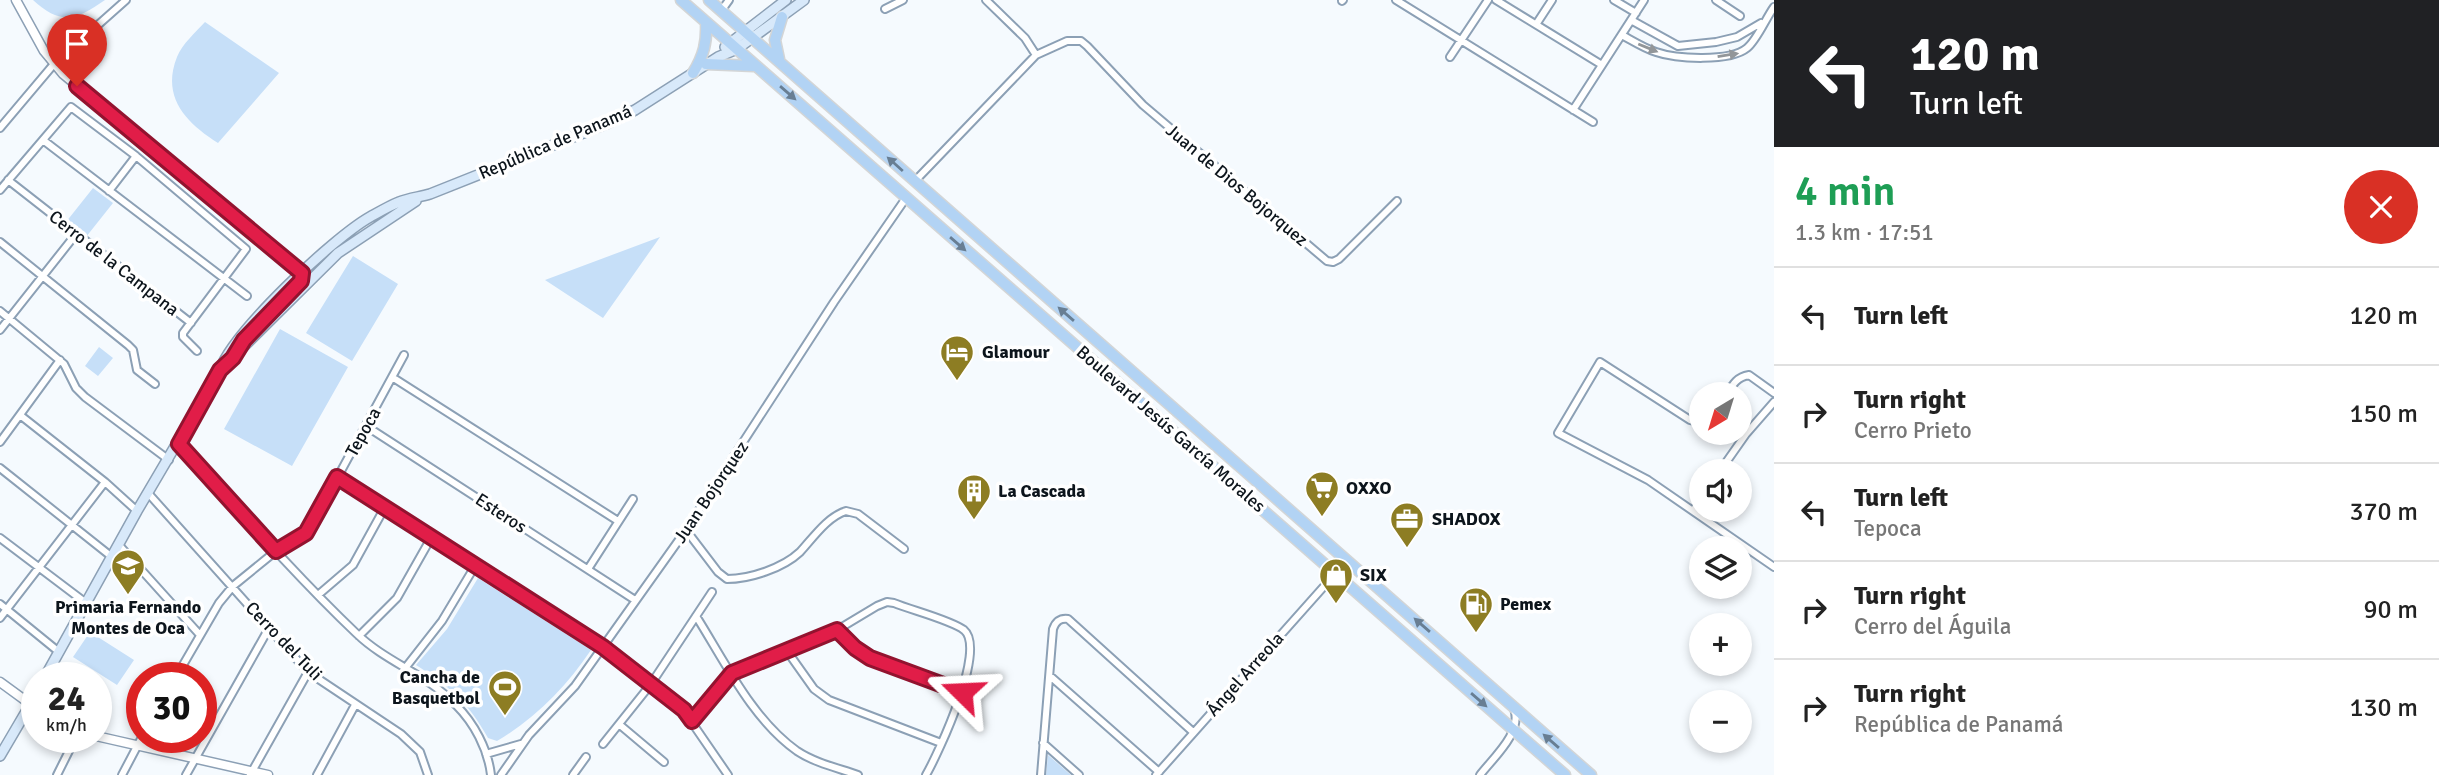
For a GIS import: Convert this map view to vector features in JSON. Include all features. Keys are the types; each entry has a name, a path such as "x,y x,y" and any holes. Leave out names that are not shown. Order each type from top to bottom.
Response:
{"main road":[{"name":"Boulevard Jesús García Morales","path":"681,0 1565,775"},
{"name":"Boulevard Jesús García Morales","path":"709,0 1591,775"},
{"path":"733,46 744,31 786,0"},
{"path":"733,46 752,39 804,0"},
{"path":"779,60 775,40 782,16"},
{"path":"693,72 705,52 706,22"},
{"name":"República de Panamá","path":"53,662 137,511 179,444 228,351 302,273 346,233 401,201 423,196 619,118 733,46"},
{"path":"706,64 756,66"},
{"name":"República de Panamá","path":"220,370 338,253 423,196"},
{"path":"233,358 244,340 301,281 302,273 310,273 355,234 385,220"},
{"path":"1288,533 1301,519"},
{"path":"0,756 21,725"}],"street":[{"path":"16,0 33,33 54,64 71,81 302,273"},
{"path":"0,128 54,64 126,0"},
{"path":"721,11 729,0"},
{"path":"885,9 903,0"},
{"path":"915,181 1036,55 1025,38 986,0"},
{"path":"1396,0 1593,122"},
{"path":"1450,57 1488,0"},
{"path":"1496,0 1602,65"},
{"path":"1537,23 1552,0"},
{"path":"1614,0 1636,13"},
{"path":"1573,110 1644,0"},
{"path":"1716,0 1740,16"},
{"path":"1622,35 1657,52 1677,57 1730,57 1752,43 1774,7"},
{"path":"1631,20 1678,46 1737,37 1763,23"},
{"name":"Juan de Dios Bojorquez","path":"1036,55 1067,41 1081,41 1143,105 1327,261 1339,259 1397,201"},
{"path":"1677,57 1678,46"},
{"path":"0,190 67,110 76,108 245,246 245,251 191,323"},
{"path":"43,139 247,296"},
{"path":"109,191 135,156"},
{"name":"Cerro de la Campana","path":"8,180 191,323 182,335 197,351"},
{"name":"Juan Bojorquez","path":"501,775 521,744 565,698 603,647 685,530 834,302 906,198"},
{"path":"0,330 76,234"},
{"path":"0,242 128,345 133,350 137,370 155,384"},
{"path":"0,311 60,360 80,393 169,460"},
{"name":"Tepoca","path":"185,662 219,603 233,586 276,551 306,533 404,355"},
{"path":"0,442 60,360"},
{"path":"1689,419 1600,362 1558,433 1648,480 1689,508"},
{"path":"1734,382 1741,376 1749,375 1774,393"},
{"path":"393,377 618,521"},
{"path":"1728,459 1774,402"},
{"path":"20,415 105,482 137,511"},
{"name":"Esteros","path":"366,426 635,600"},
{"path":"179,444 276,551 359,636 456,704 480,739 491,775"},
{"path":"0,468 112,557"},
{"path":"337,477 603,647 684,710 728,775"},
{"path":"0,618 105,482"},
{"name":"Cerro del Tuli","path":"148,493 308,672 401,734 420,752 428,775"},
{"path":"588,569 633,499"},
{"path":"318,595 353,565 385,507"},
{"path":"685,530 718,572 727,579 760,572 789,560 834,517 846,511 858,514 904,549"},
{"path":"1709,522 1774,567"},
{"path":"0,538 86,603"},
{"path":"359,636 397,598 431,538"},
{"path":"119,545 200,635"},
{"path":"406,667 442,621 475,566"},
{"name":"Ángel Arreola","path":"1157,773 1335,574"},
{"path":"603,744 651,684 712,592"},
{"path":"692,721 732,673 837,630 887,602 962,629 971,642 962,692 926,775"},
{"path":"0,604 59,652"},
{"path":"696,616 765,720 799,752 858,775"},
{"path":"1041,775 1053,629 1058,620 1068,620 1193,732"},
{"path":"186,775 269,628"},
{"path":"837,630 870,658 962,692"},
{"path":"787,651 814,689 829,700 941,743"},
{"path":"251,773 308,672"},
{"path":"1050,676 1157,773"},
{"path":"0,681 21,698"},
{"path":"317,775 355,705"},
{"path":"1480,775 1514,731 1517,718 1512,706"},
{"path":"620,725 664,762"},
{"path":"1043,743 1079,775"},
{"path":"486,754 521,744"},
{"path":"57,775 68,753"},
{"path":"122,775 134,753"},
{"path":"166,753 268,775"},
{"path":"573,775 586,757"}],"shaded area":[{"path":"33,0 105,0 77,16 60,17"},
{"path":"205,22 279,73 218,143 187,118 175,97 172,85 179,52"},
{"path":"93,188 113,203 86,237 66,222"},
{"path":"660,237 603,318 545,280"},
{"path":"353,256 398,284 352,361 306,333"},
{"path":"280,329 348,367 292,466 224,429"},
{"path":"99,347 113,358 98,376 85,366"},
{"path":"478,578 591,650 549,701 497,741 488,738 473,714 457,696 416,665 447,629"},
{"path":"90,632 134,660 126,662 126,672 117,685 112,682 112,662 81,662 73,657"},
{"path":"1048,755 1071,775 1046,775"}],"place":[{"name":"Glamour","path":"957,382"},
{"name":"OXXO","path":"1322,518"},
{"name":"La Cascada","path":"974,521"},
{"name":"SHADOX","path":"1407,549"},
{"name":"Primaria Fernando Montes de Oca","path":"128,596"},
{"name":"SIX","path":"1336,605"},
{"name":"Pemex","path":"1476,634"},
{"name":"Cancha de Basquetbol","path":"505,717"}],"route":[{"path":"77,86 302,273 301,281 244,340 233,358 220,370 179,444 276,551 306,533 337,477 603,647 684,710 692,721 732,673 837,630 870,658 962,692"}]}
